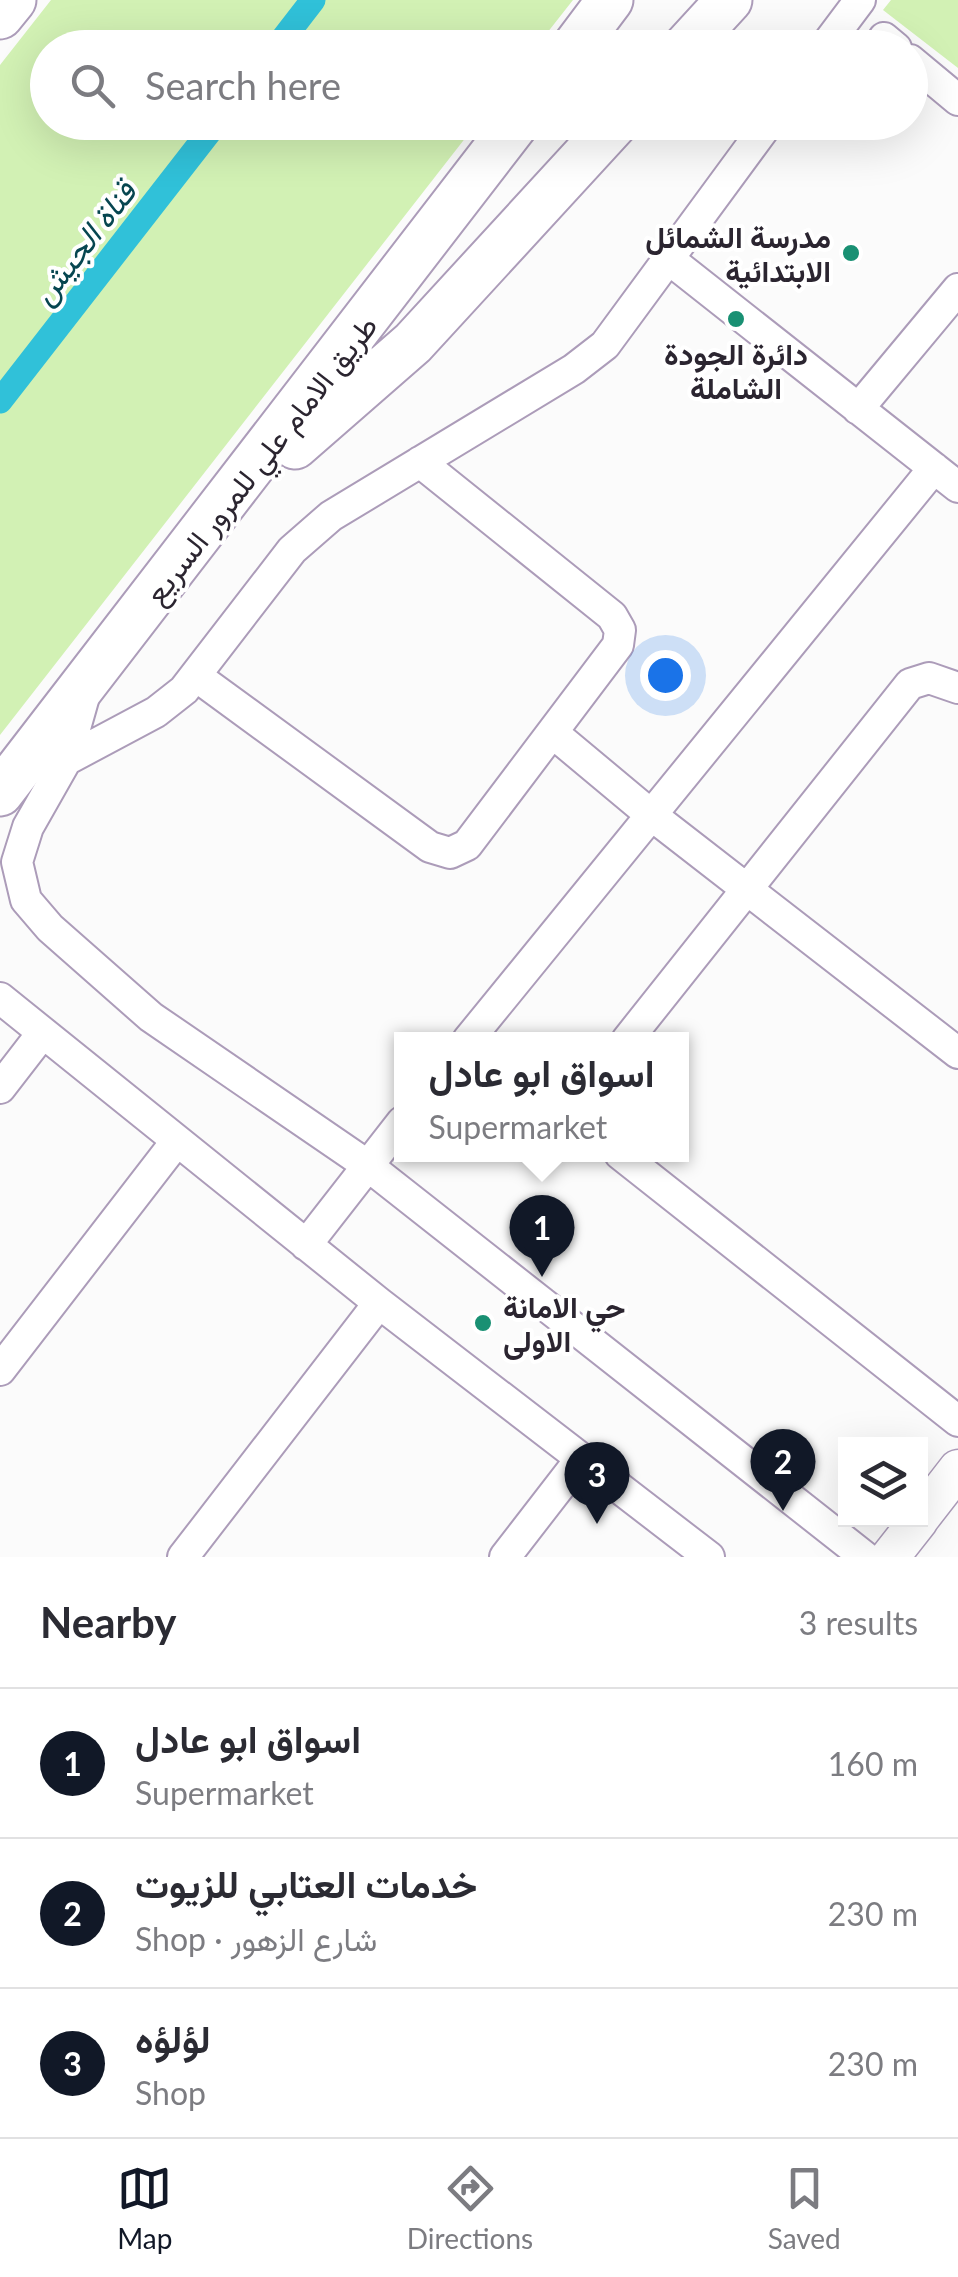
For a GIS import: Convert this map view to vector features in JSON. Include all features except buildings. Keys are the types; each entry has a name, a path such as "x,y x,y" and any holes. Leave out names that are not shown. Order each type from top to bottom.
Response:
{"highway":[{"path":"0,16 13,0"},
{"path":"588,30 610,0"},
{"path":"702,30 729,0"},
{"name":"طريق الامام علي للمرور السريع","path":"0,793 222,510 503,140"},
{"path":"222,510 412,343 599,140"}],"main road":[{"path":"928,1508 958,1469"},
{"path":"890,1557 914,1527"}],"street":[{"path":"838,30 860,0"},
{"path":"928,75 958,100"},
{"path":"66,760 156,712 196,676 311,532 590,358 618,330 756,140"},
{"path":"474,1032 650,814 946,478 670,260"},
{"path":"858,409 958,289"},
{"path":"196,676 430,846 450,853 467,845 618,645 620,630 612,616 420,462"},
{"path":"633,1032 910,684 929,678 958,688"},
{"path":"88,682 66,760 28,826 17,862 26,900 50,928 151,1017 367,1166 865,1557"},
{"path":"554,733 650,814 958,1053"},
{"path":"0,998 41,1035 306,1245 709,1557"},
{"path":"0,1088 41,1035"},
{"path":"306,1245 394,1132"},
{"path":"0,1370 176,1142"},
{"path":"630,1162 958,1421"},
{"path":"183,1557 380,1303"},
{"path":"505,1557 580,1460"}],"green space":[{"path":"51,0 573,0 549,30 30,30 30,140 464,140 0,735 0,65"},
{"path":"891,0 958,0 958,68 928,45 928,30 909,30 883,10"}],"waterway":[{"name":"قناة الجيش","path":"290,30 313,0"},
{"name":"قناة الجيش","path":"0,401 203,140"}],"place":[{"name":"مدرسة الشمائل الابتدائية","path":"851,253"},
{"name":"دائرة الجودة الشاملة","path":"736,319"},
{"name":"اسواق ابو عادل","path":"542,1277"},
{"name":"حي الامانة الاولى","path":"483,1323"},
{"name":"خدمات العتابي للزيوت","path":"783,1511"},
{"name":"لؤلؤه","path":"597,1524"}]}
